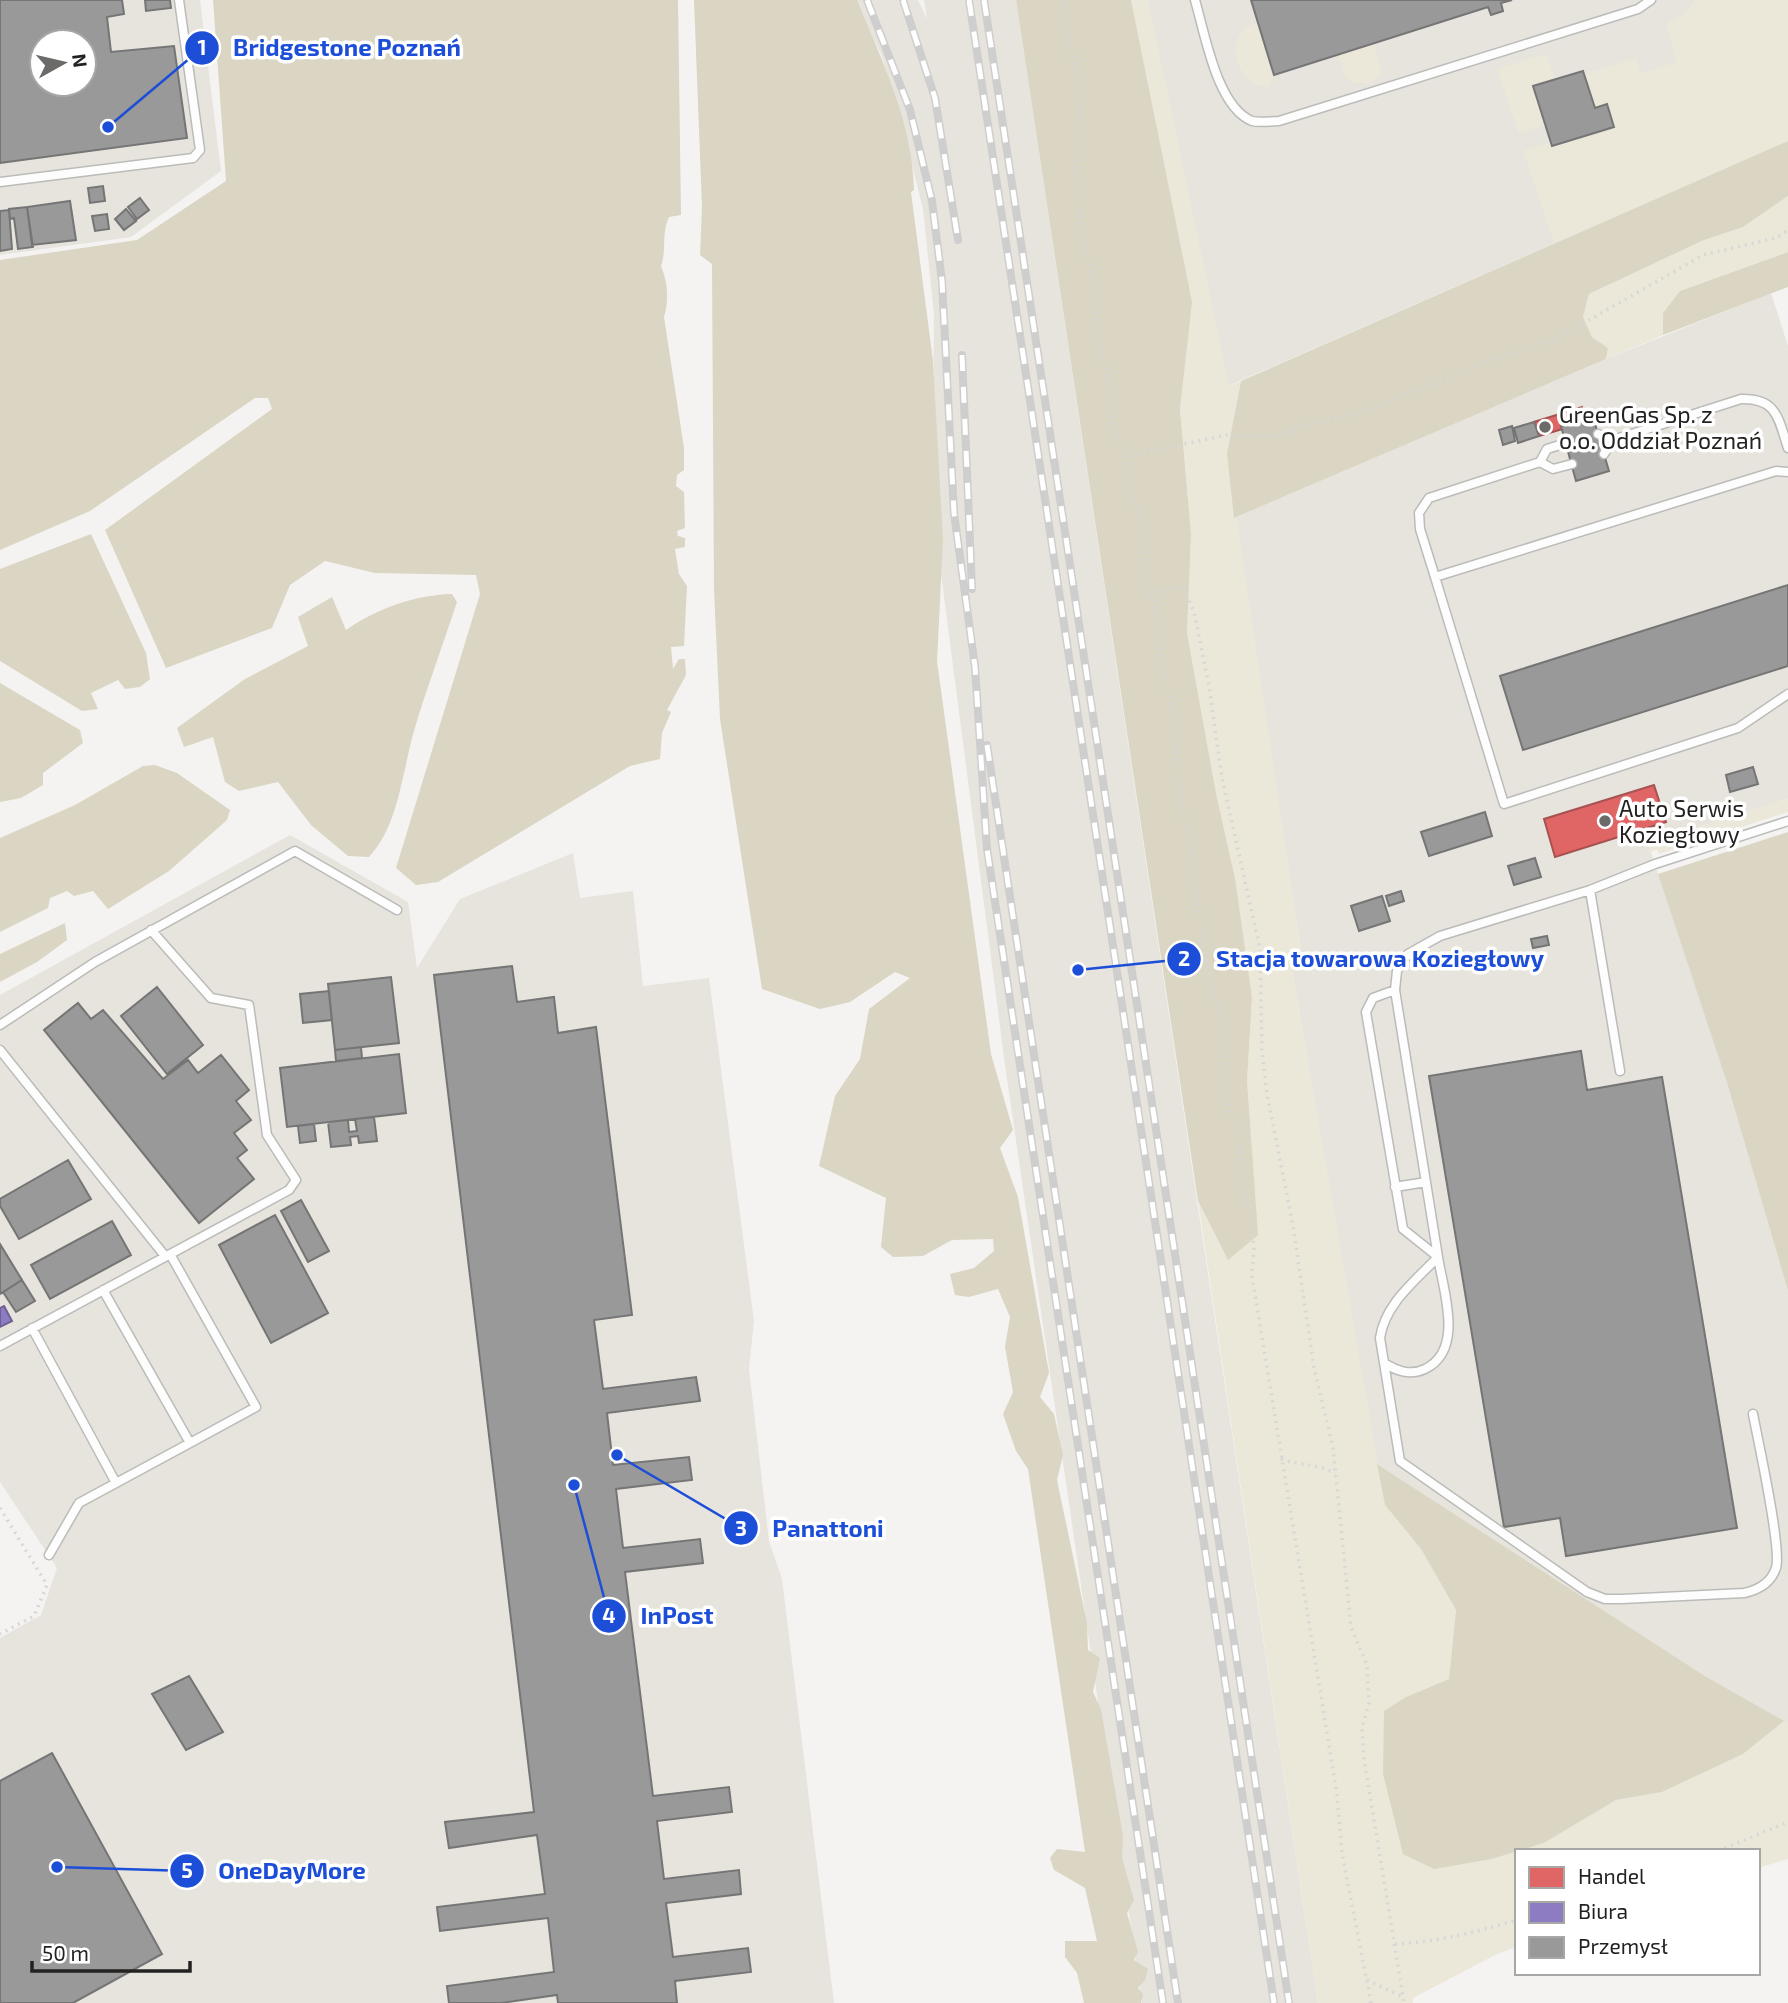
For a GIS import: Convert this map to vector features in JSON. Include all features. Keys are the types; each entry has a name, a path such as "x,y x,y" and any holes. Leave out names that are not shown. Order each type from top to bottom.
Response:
{"lane":[{"path":"0,182 193,158 200,150 178,0"},
{"path":"1195,0 1223,90 1234,110 1254,122 1279,121 1638,9 1651,0"},
{"path":"1604,454 1613,440 1741,399 1756,398 1777,413 1788,448"},
{"path":"1598,434 1613,440"},
{"path":"1566,443 1547,449 1539,462 1429,498 1419,513 1420,529 1504,804 1738,728 1788,694"},
{"path":"1539,462 1553,469 1572,464"},
{"path":"1435,577 1776,471 1788,472"},
{"path":"1384,1363 1397,1371 1413,1373 1437,1361 1446,1348 1449,1328 1395,990 1397,971 1408,954 1422,944 1590,890 1655,864 1788,821"},
{"path":"0,1025 95,961 295,851 397,910"},
{"path":"1590,890 1620,1071"},
{"path":"0,1346 289,1190 296,1180 267,1135 249,1005 211,998 151,930"},
{"path":"1395,990 1373,998 1366,1013 1402,1229 1438,1257"},
{"path":"0,1050 167,1255 256,1407 79,1503 49,1555"},
{"path":"1395,1187 1426,1182"},
{"path":"1438,1257 1389,1308 1382,1320 1380,1338 1400,1461 1587,1592 1605,1599 1744,1593 1756,1590 1769,1581 1777,1557 1753,1414"},
{"path":"103,1290 190,1443"},
{"path":"32,1328 116,1483"}],"path":[{"path":"1064,0 1080,109 1075,178 1109,376 1112,415 1138,507 1146,548 1146,576 1152,594 1174,725 1185,825 1192,856 1203,945 1222,1027 1222,1070 1228,1104 1237,1130 1254,1248 1252,1276 1337,1794 1342,1853 1371,2003"},
{"path":"1124,457 1226,435 1281,436 1307,424 1360,413 1486,362 1556,339 1703,254 1776,238 1788,230"},
{"path":"1152,594 1184,586 1196,624 1222,778 1260,949 1262,1052 1267,1094 1335,1474 1351,1627 1367,1665 1369,1703 1363,1728 1364,1759 1404,2003"},
{"path":"1281,1459 1300,1466 1322,1466 1335,1474"},
{"path":"0,1508 47,1585 34,1616 0,1634"},
{"path":"1723,1849 1788,1822"},
{"path":"1395,1944 1423,1943 1515,1921"},
{"path":"1367,1980 1403,1997"}],"shaded area":[{"path":"0,0 200,0 221,171 131,237 0,255"},
{"path":"213,0 678,0 681,215 669,217 661,266 667,292 664,317 684,448 684,470 677,475 676,486 684,492 685,528 677,531 678,536 685,538 685,547 675,549 679,574 687,586 684,646 671,647 673,669 679,659 685,659 686,675 667,710 671,712 662,733 660,759 630,766 438,882 416,885 396,868 480,594 476,575 375,573 325,561 290,585 272,628 166,668 105,530 272,409 268,398 255,398 90,511 0,550 0,260 137,240 226,181"},
{"path":"694,0 857,0 886,70 908,140 914,190 911,192 933,361 943,540 937,661 991,1054 1013,1130 1000,1148 1018,1197 1049,1373 1040,1397 1054,1414 1063,1455 1057,1480 1087,1623 1088,1650 1100,1658 1093,1692 1101,1709 1123,1836 1122,1858 1134,1900 1127,1913 1138,1952 1134,1960 1148,1969 1145,1980 1138,1988 1143,1994 1141,2003 1084,2003 1077,1973 1065,1957 1065,1941 1097,1941 1085,1888 1054,1870 1050,1858 1057,1849 1085,1852 1028,1469 1016,1451 1003,1414 1013,1392 1005,1347 1010,1317 998,1289 969,1297 955,1295 950,1274 974,1268 994,1251 993,1239 952,1240 923,1256 893,1257 881,1247 886,1198 819,1166 835,1096 860,1059 869,1009 910,978 895,972 850,1002 820,1009 762,989 720,719 714,590 712,264 700,255 702,207"},
{"path":"854,0 918,0 927,19 924,0 1016,0 1318,2003 1142,2003 1005,1065 936,535 934,314 923,209 881,54"},
{"path":"1016,0 1131,0 1192,302 1180,409 1191,534 1187,633 1216,793 1235,878 1252,997 1247,1082 1258,1235 1228,1260 1198,1201"},
{"path":"1131,0 1788,0 1788,141 1210,394"},
{"path":"1131,0 1148,0 1229,386 1241,381 1227,453 1301,952 1291,964 1385,1505 1421,1549 1456,1610 1449,1679 1406,1697 1434,1868 1492,1859 1515,1852 1515,1948 1497,1954 1413,1998 1413,2003 1318,2003 1198,1201 1228,1260 1247,1082 1252,997 1235,878 1216,793 1187,633 1191,534 1180,409 1191,302"},
{"path":"1695,0 1788,0 1788,141 1554,243 1523,151 1551,142 1553,146 1614,127 1607,104 1595,108 1584,74 1636,58 1641,73 1677,62 1666,24 1686,13"},
{"path":"1258,23 1274,75 1268,86 1257,84 1248,78 1237,59 1238,37"},
{"path":"1374,43 1382,74 1370,83 1352,83 1345,76 1338,54"},
{"path":"1546,54 1555,80 1546,125 1519,133 1497,69"},
{"path":"1788,141 1788,196 1743,227 1704,240 1589,294 1583,317 1592,337 1608,348 1606,359 1234,518 1227,453 1241,381"},
{"path":"1788,196 1788,252 1680,291 1663,313 1663,335 1606,359 1608,348 1592,337 1583,317 1589,294 1704,240 1743,227"},
{"path":"1788,252 1788,287 1663,335 1663,313 1680,291"},
{"path":"1771,293 1788,346 1788,799 1648,843 1727,1083 1788,1291 1788,1724 1705,1676 1377,1464 1291,964 1301,951 1234,518 1606,359"},
{"path":"91,534 146,653 150,679 140,687 125,689 118,680 91,693 98,709 82,711 0,661 0,569"},
{"path":"452,594 457,602 414,731 393,814 387,830 369,857 348,856 311,825 278,782 239,791 225,782 213,737 184,747 177,728 245,679 308,646 298,617 332,597 346,630 396,604"},
{"path":"0,683 80,730 83,743 43,773 43,785 21,798 0,802"},
{"path":"155,765 177,773 230,810 227,820 169,871 108,909 93,891 74,896 67,891 50,898 48,908 0,932 0,838 75,805 143,766"},
{"path":"1788,799 1788,812 1659,854 1657,849 1651,852 1648,843"},
{"path":"1788,832 1788,1291 1727,1083 1658,874"},
{"path":"290,835 408,902 417,968 460,899 573,853 580,898 633,891 643,986 709,978 754,1321 749,1369 769,1541 782,1579 834,2003 0,2003 0,1638 41,1615 57,1568 0,1482 0,995"},
{"path":"65,923 67,940 37,962 0,982 0,954"},
{"path":"1377,1464 1705,1676 1784,1721 1743,1754 1662,1792 1616,1800 1544,1843 1515,1849 1515,1852 1492,1859 1434,1869 1403,1854 1383,1774 1384,1711 1406,1697 1449,1679 1456,1610 1421,1549 1385,1505"},
{"path":"1784,1721 1788,1724 1788,1859 1760,1867 1760,1849 1525,1849 1544,1843 1616,1800 1662,1792 1743,1754"}],"building: Handel":[{"path":"1582,407 1586,422 1539,436 1534,422"},
{"name":"Auto Serwis Koziegłowy","path":"1654,785 1666,822 1555,857 1544,819"}],"building: Biura":[{"path":"4,1306 12,1321 0,1327 0,1308"}],"building: Przemysł":[{"path":"0,0 122,0 124,14 107,17 111,52 174,46 187,138 0,163"},
{"path":"145,0 170,0 171,8 146,11"},
{"path":"1251,0 1512,0 1501,3 1503,11 1491,15 1488,7 1274,75"},
{"path":"1583,71 1595,108 1607,104 1614,127 1552,146 1533,86"},
{"path":"103,186 105,201 90,203 88,188"},
{"path":"140,198 149,210 137,219 128,207"},
{"path":"70,201 76,240 32,245 27,207"},
{"path":"27,207 33,247 18,249 14,218 10,219 9,209"},
{"path":"126,209 136,221 124,230 115,219"},
{"path":"9,210 12,249 0,251 0,211"},
{"path":"107,214 109,229 95,231 92,216"},
{"path":"1593,417 1609,471 1576,481 1561,426"},
{"path":"1534,422 1539,436 1518,443 1514,428"},
{"path":"1512,426 1515,441 1503,445 1499,430"},
{"path":"1788,585 1788,666 1523,750 1500,676"},
{"path":"1753,767 1758,784 1730,792 1726,775"},
{"path":"1485,812 1492,836 1429,856 1421,832"},
{"path":"1535,858 1541,877 1514,885 1508,866"},
{"path":"1401,891 1404,901 1389,906 1386,896"},
{"path":"1382,896 1390,921 1359,931 1351,906"},
{"path":"1547,936 1549,945 1533,948 1531,939"},
{"path":"512,966 517,1002 554,997 558,1033 596,1027 632,1315 594,1320 603,1389 696,1377 700,1401 607,1413 613,1465 689,1457 692,1480 616,1489 623,1548 700,1539 703,1563 625,1572 653,1796 729,1787 732,1812 657,1821 664,1879 739,1870 741,1894 666,1903 673,1957 748,1948 751,1972 675,1981 677,2003 558,2003 557,1995 501,2003 449,2003 447,1986 554,1972 548,1918 440,1931 437,1907 545,1894 537,1835 449,1848 445,1822 534,1812 434,975"},
{"path":"391,977 399,1043 335,1050 328,984"},
{"path":"157,987 203,1045 167,1074 121,1016"},
{"path":"329,991 332,1020 303,1023 300,994"},
{"path":"78,1003 91,1019 103,1010 163,1079 188,1060 198,1073 221,1055 249,1090 236,1101 251,1120 234,1133 247,1150 237,1158 254,1179 199,1223 44,1030"},
{"path":"361,1047 362,1058 336,1061 335,1050"},
{"path":"1581,1051 1587,1090 1662,1077 1737,1528 1566,1556 1560,1518 1504,1527 1429,1076"},
{"path":"399,1054 406,1113 287,1127 280,1068"},
{"path":"374,1117 377,1141 359,1143 358,1136 350,1137 351,1145 331,1147 328,1122 348,1120 349,1132 357,1131 355,1119"},
{"path":"314,1124 316,1141 300,1143 298,1126"},
{"path":"68,1160 91,1199 19,1239 0,1206 0,1199"},
{"path":"301,1200 329,1251 308,1262 281,1211"},
{"path":"275,1215 328,1313 271,1343 219,1245"},
{"path":"112,1221 131,1255 50,1299 31,1265"},
{"path":"0,1244 22,1280 0,1294"},
{"path":"22,1280 35,1301 16,1312 3,1292"},
{"path":"189,1676 223,1732 186,1750 152,1694"},
{"path":"52,1753 162,1954 73,2003 0,2003 0,1781"}],"railway":[{"path":"867,0 910,110 932,201 942,281 954,513 975,667 987,849 1163,2003"},
{"path":"903,0 935,98 958,240"},
{"path":"969,0 1274,2003"},
{"path":"984,0 1289,2003"},
{"path":"962,355 972,589"},
{"path":"987,745 1178,2003"}],"place":[{"name":"Bridgestone Poznań","path":"108,127"},
{"name":"GreenGas Sp. z o.o. Oddział Poznań","path":"1545,427"},
{"name":"Auto Serwis Koziegłowy","path":"1605,821"},
{"name":"Stacja towarowa Koziegłowy","path":"1078,970"},
{"name":"Panattoni","path":"617,1455"},
{"name":"InPost","path":"574,1485"},
{"name":"OneDayMore","path":"57,1867"}]}
